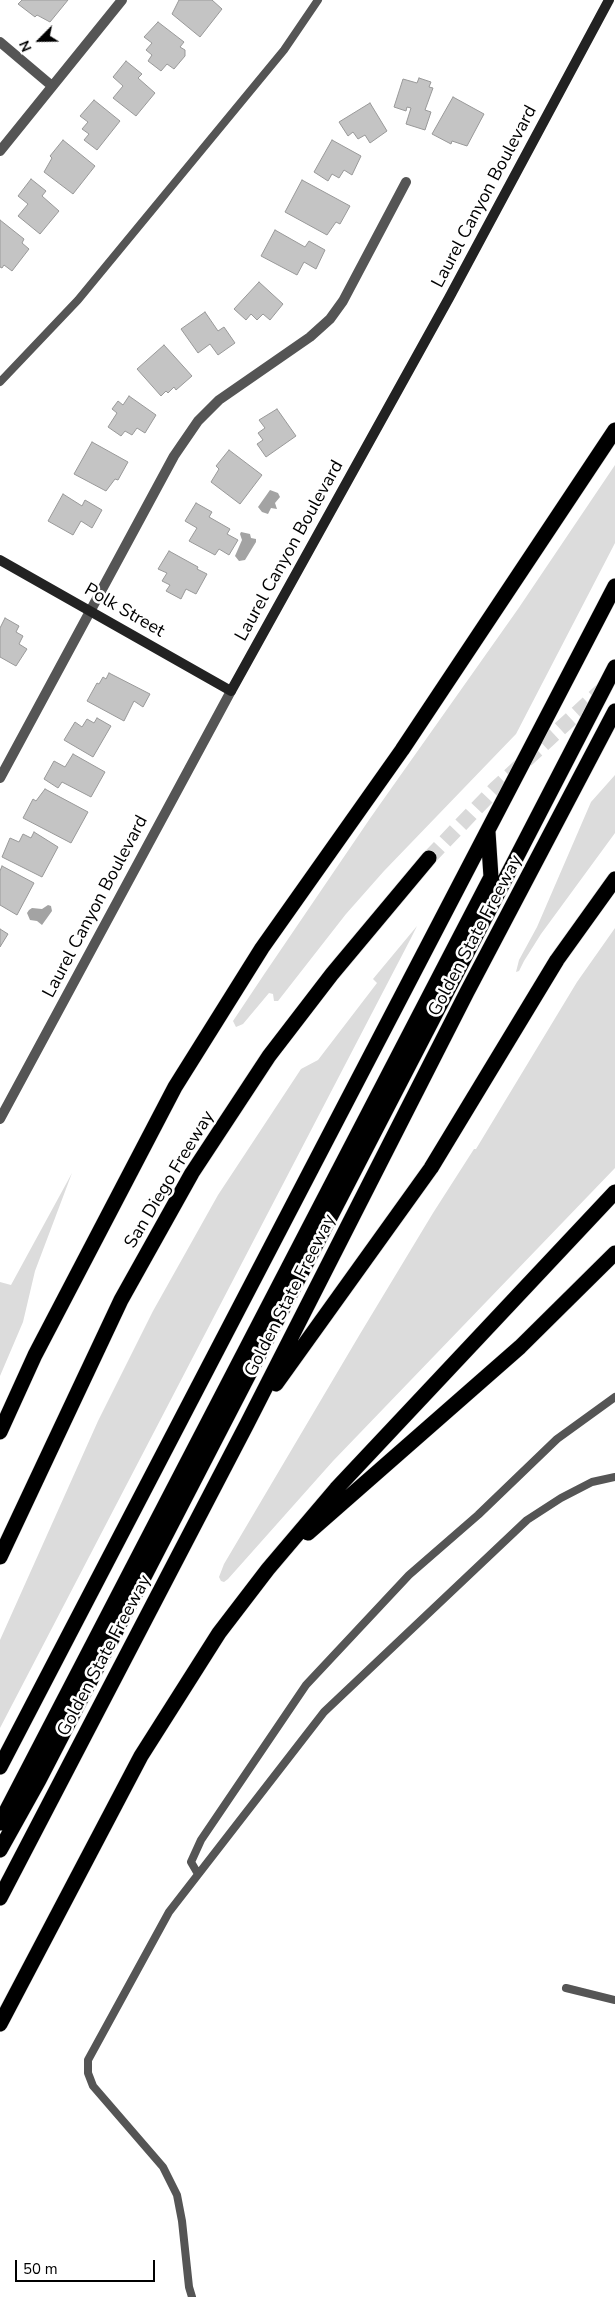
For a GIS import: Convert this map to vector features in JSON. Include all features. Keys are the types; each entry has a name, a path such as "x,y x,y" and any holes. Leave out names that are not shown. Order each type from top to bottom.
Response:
{"highway":[{"path":"0,1432 35,1355 175,1087 262,948 402,750 615,430"},
{"path":"0,1767 615,586"},
{"path":"0,1850 39,1780 615,668"},
{"name":"Golden State Freeway","path":"0,1898 615,711"},
{"path":"0,1823 491,876 488,832"},
{"name":"San Diego Freeway","path":"0,1557 121,1300 192,1174 275,1049 332,974 429,858"},
{"path":"247,1424 431,1168 557,960 615,879"},
{"path":"0,2024 141,1756 219,1633 268,1569 336,1489 615,1192"},
{"path":"268,1569 520,1347 615,1253"}],"street":[{"path":"0,151 122,0"},
{"name":"Laurel Canyon Boulevard","path":"0,1119 231,691 449,298 610,0"},
{"path":"0,42 52,86"},
{"path":"0,778 92,611 174,456 198,421 220,400 310,336 330,319 343,301 406,182"},
{"name":"Polk Street","path":"0,560 231,691"}],"lane":[{"path":"0,382 78,300 284,50 318,0"},
{"path":"198,1874 191,1862 200,1840 306,1686 409,1575 478,1515 557,1439 615,1397"},
{"path":"192,2297 189,2287 182,2221 177,2195 163,2167 93,2086 88,2073 88,2060 169,1912 324,1712 527,1520 561,1498 592,1482 615,1477"},
{"path":"566,1988 615,2000"}],"shaded area":[{"path":"615,465 615,543 516,734 384,871 346,914 278,1001 274,1001 273,994 269,993 243,1024 236,1027 233,1021 265,973 371,817 518,609"},
{"path":"270,490 278,493 280,497 275,503 277,509 271,508 268,514 262,512 258,507"},
{"path":"241,532 250,534 251,538 256,539 256,542 245,560 239,561 235,556 242,540"},
{"path":"615,775 615,833 541,934 519,971 516,972 519,960 537,927 591,802"},
{"path":"48,905 51,906 52,911 42,925 37,921 30,920 27,913 29,910 32,908 42,909"},
{"path":"417,926 0,1728 0,1640 98,1421 153,1311 218,1195 301,1069 318,1060 377,983 373,979"},
{"path":"615,928 615,1168 333,1461 228,1579 224,1582 221,1581 219,1577 224,1564 433,1213 474,1149 476,1149 577,982"},
{"path":"72,1173 35,1271 23,1322 0,1376 0,1282 11,1285"}],"building":[{"path":"22,0 68,0 50,22 37,15 35,17 18,4"},
{"path":"179,0 212,0 222,9 200,37 172,14"},
{"path":"158,22 184,42 180,47 185,50 185,56 174,69 167,64 161,71 148,61 152,55 146,50 152,43 144,37"},
{"path":"126,61 142,74 138,78 155,93 136,116 113,98 123,86 113,77"},
{"path":"419,78 431,82 429,87 433,88 425,110 431,112 425,130 406,124 411,108 407,107 406,111 394,107 403,79 417,83"},
{"path":"453,97 484,114 467,146 452,141 451,144 432,134"},
{"path":"94,100 120,121 97,150 84,140 89,134 82,129 88,122 80,116"},
{"path":"370,103 387,131 370,143 365,135 358,139 353,132 348,136 339,122"},
{"path":"63,140 95,166 73,194 44,172 52,158 50,156"},
{"path":"332,140 361,156 352,175 344,170 339,178 332,174 328,181 314,172"},
{"path":"31,179 46,191 42,196 59,211 40,234 18,216 28,204 18,196"},
{"path":"302,180 350,206 340,224 336,222 327,235 285,212"},
{"path":"0,220 24,239 22,243 29,249 12,271 4,265 2,268 0,267"},
{"path":"275,230 305,247 309,241 325,250 316,269 304,262 297,275 261,256"},
{"path":"259,282 283,304 270,320 263,314 257,320 251,314 246,320 234,309"},
{"path":"205,312 218,331 224,327 235,343 218,355 210,344 198,353 181,329"},
{"path":"164,345 192,376 176,390 174,387 168,393 166,391 161,396 137,369"},
{"path":"129,396 156,415 145,433 137,428 132,435 125,431 121,436 108,427 117,413 112,409 118,401 123,405"},
{"path":"277,409 296,436 266,457 257,444 263,440 258,433 265,428 259,420"},
{"path":"92,442 128,462 118,480 115,479 106,491 74,474"},
{"path":"229,450 262,475 240,504 211,482 219,469 216,466"},
{"path":"63,494 82,506 85,500 102,510 92,528 81,521 73,535 48,521"},
{"path":"196,503 212,512 209,517 230,529 227,534 238,540 229,555 219,549 215,555 189,541 197,528 185,521"},
{"path":"169,551 207,574 196,594 186,589 181,599 166,591 170,585 162,581 167,573 158,569"},
{"path":"5,618 19,626 16,632 23,636 19,644 27,649 16,666 0,657 0,628"},
{"path":"109,673 150,694 143,707 134,701 124,721 87,701 97,683 99,684 103,677 106,679"},
{"path":"97,718 111,726 93,757 64,740 75,722 82,727 87,719 94,723"},
{"path":"73,754 105,772 91,797 62,782 58,788 44,779 54,761 65,767"},
{"path":"45,789 88,812 71,843 23,818 33,799 36,801"},
{"path":"34,832 58,847 42,877 2,857 10,838 19,842 23,834 31,838"},
{"path":"2,866 34,883 17,915 0,905 0,871"},
{"path":"0,929 8,934 0,947"}],"tunnel":[{"path":"429,858 496,788 603,689"}]}
